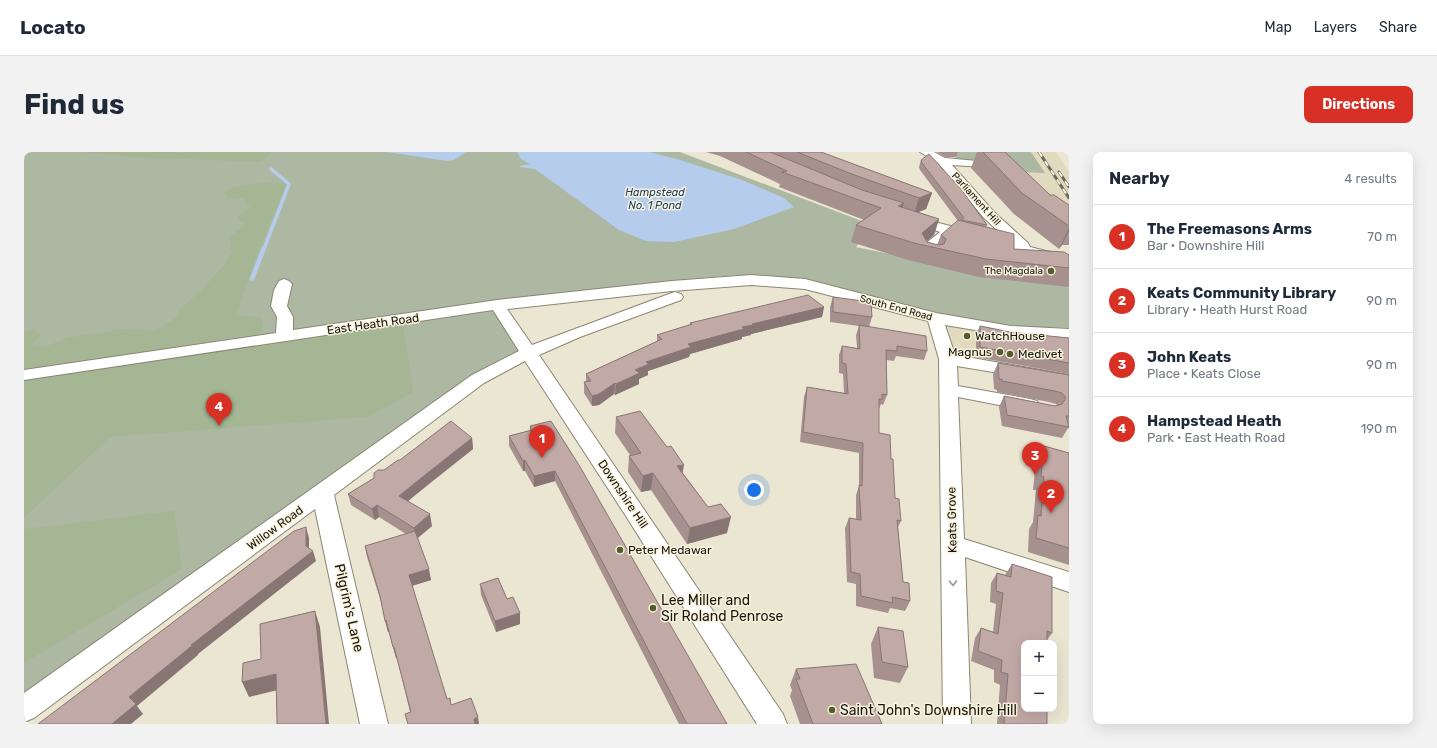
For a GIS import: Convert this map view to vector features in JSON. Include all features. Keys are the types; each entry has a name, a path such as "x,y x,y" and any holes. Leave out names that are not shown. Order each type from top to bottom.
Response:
{"street":[{"name":"Parliament Hill","path":"926,152 941,160 989,215 1023,246 1022,248"},
{"path":"941,160 956,159 961,156 961,152"},
{"path":"941,160 984,164"},
{"path":"896,212 934,226 1045,255 1069,268"},
{"path":"932,257 926,255 925,251 950,230"},
{"name":"South End Road","path":"714,286 751,280 806,284 935,318 1014,332 1069,334"},
{"path":"284,284 279,306 285,318 284,336"},
{"name":"East Heath Road","path":"24,375 497,305 672,286 714,286"},
{"path":"528,352 675,297"},
{"name":"Downshire Hill","path":"497,305 632,507 773,724"},
{"name":"Keats Grove","path":"935,318 948,359 957,724"},
{"name":"Willow Road","path":"24,709 478,379 503,363 528,352"},
{"path":"948,359 1069,380"},
{"path":"949,390 1049,409"},
{"name":"Pilgrim's Lane","path":"323,493 374,724"},
{"path":"952,544 1069,582"}],"shaded area":[{"path":"1021,152 1056,152 1069,171 1069,235 1023,171"},
{"path":"941,325 1062,342 1069,374 942,356"}],"green space":[{"path":"24,152 680,152 875,226 856,247 948,266 1069,282 1069,328 1011,326 943,315 811,281 761,276 739,275 690,279 502,301 528,352 503,363 24,709"},
{"path":"80,152 272,152 261,162 135,157"},
{"path":"956,152 1031,152 1045,173 1023,172 953,161 956,158"},
{"path":"261,183 287,184 259,249 237,312 241,316 263,317 261,333 24,372 24,332 34,329 41,335 30,346 45,347 67,338 123,329 155,331 179,316 179,310 198,294 224,265 232,252 230,244 231,235 246,225 240,221 238,216 250,207 243,198 229,198 224,193 232,188"},
{"path":"403,324 413,392 368,417 110,437 24,518 24,381"},
{"path":"174,511 182,569 24,663 24,529"}],"water":[{"path":"387,152 466,152 454,160 447,161"},
{"name":"Hampstead No. 1 Pond","path":"517,152 649,152 677,159 742,180 784,198 794,207 734,229 674,242 646,241 619,230 535,169 520,167 519,166 530,164 521,159"}],"building":[{"path":"746,152 770,152 862,190 904,203 898,206 939,219 922,233 927,242 938,245 944,244 946,239 941,235 958,220 1014,234 1014,249 1064,252 1069,255 1069,268 986,259 914,243 856,225 881,208 782,172 787,171"},
{"path":"797,152 821,152 932,193 919,198 849,173"},
{"path":"983,152 1005,152 1050,195 1054,195 1069,205 1069,226 1022,193"},
{"path":"929,154 961,189 987,225 961,220 964,218 922,163 921,160"},
{"path":"808,295 824,307 752,324 753,325 742,327 744,329 688,344 691,347 646,362 649,364 635,370 640,373 616,384 615,383 599,394 592,396 584,382 591,381 586,374 662,339 657,335 692,324 690,323"},
{"path":"833,297 871,302 872,317 833,312"},
{"path":"859,325 926,336 927,351 897,346 897,351 886,350 887,395 882,394 882,399 879,399 879,433 890,435 895,498 899,499 901,521 897,520 903,582 909,583 910,601 892,597 893,603 861,596 860,574 851,572 849,518 861,520 859,485 862,486 863,443 803,432 807,387 848,394 846,364 842,363 842,346 860,349"},
{"path":"980,326 1010,332 1069,338 1069,363 980,347"},
{"path":"998,363 1069,375 1069,416 1066,416 1069,427 1007,415 1004,396 1055,406 1062,404 1066,398 1062,393 1055,391 1002,381 1002,379 999,379"},
{"path":"640,411 667,447 671,446 684,465 677,466 708,507 721,504 731,517 690,528 653,473 643,476 629,456 641,453 616,417"},
{"path":"451,421 472,438 399,496 430,514 414,528 377,505 372,509 348,494 374,478 374,473 378,470 384,470 400,460"},
{"path":"551,421 579,465 727,724 687,724 555,471 534,476 525,460 523,461 509,436 532,430 530,426"},
{"path":"1044,446 1069,453 1069,548 1036,538 1038,515 1041,516 1044,477 1041,476"},
{"path":"306,527 306,546 313,551 191,645 193,645 129,697 136,704 112,724 38,724 294,531"},
{"path":"415,531 429,569 409,575 447,699 450,698 451,705 471,698 478,717 474,719 475,724 408,724 405,714 411,712 365,546"},
{"path":"1012,564 1052,577 1052,633 1047,631 1047,640 1021,640 1021,712 1047,712 1047,724 1004,724 1008,674 1001,672 1002,660 978,651 981,628 998,634 1003,593 996,591 997,573 1011,577"},
{"path":"498,578 507,599 513,597 520,613 495,621 480,584"},
{"path":"315,611 326,724 277,724 276,674 242,682 243,663 261,659 260,624"},
{"path":"878,627 903,631 908,667 882,662"},
{"name":"Saint John's Downshire Hill","path":"856,664 882,724 813,724 796,679 800,679 796,669"}],"waterway":[{"path":"264,249 289,184 271,169"},
{"path":"252,279 264,248"}],"railway":[{"path":"1039,152 1069,198"},
{"path":"1059,172 1069,187"}],"place":[{"name":"The Magdala","path":"1051,271"},
{"name":"WatchHouse","path":"967,336"},
{"name":"Magnus","path":"1000,352"},
{"name":"Medivet","path":"1010,354"},
{"name":"Hampstead Heath","path":"219,426"},
{"name":"The Freemasons Arms","path":"542,458"},
{"name":"John Keats","path":"1035,475"},
{"name":"Keats Community Library","path":"1051,513"},
{"name":"Peter Medawar","path":"620,550"},
{"name":"Lee Miller and Sir Roland Penrose","path":"653,608"},
{"name":"Saint John's Downshire Hill","path":"832,710"}]}
